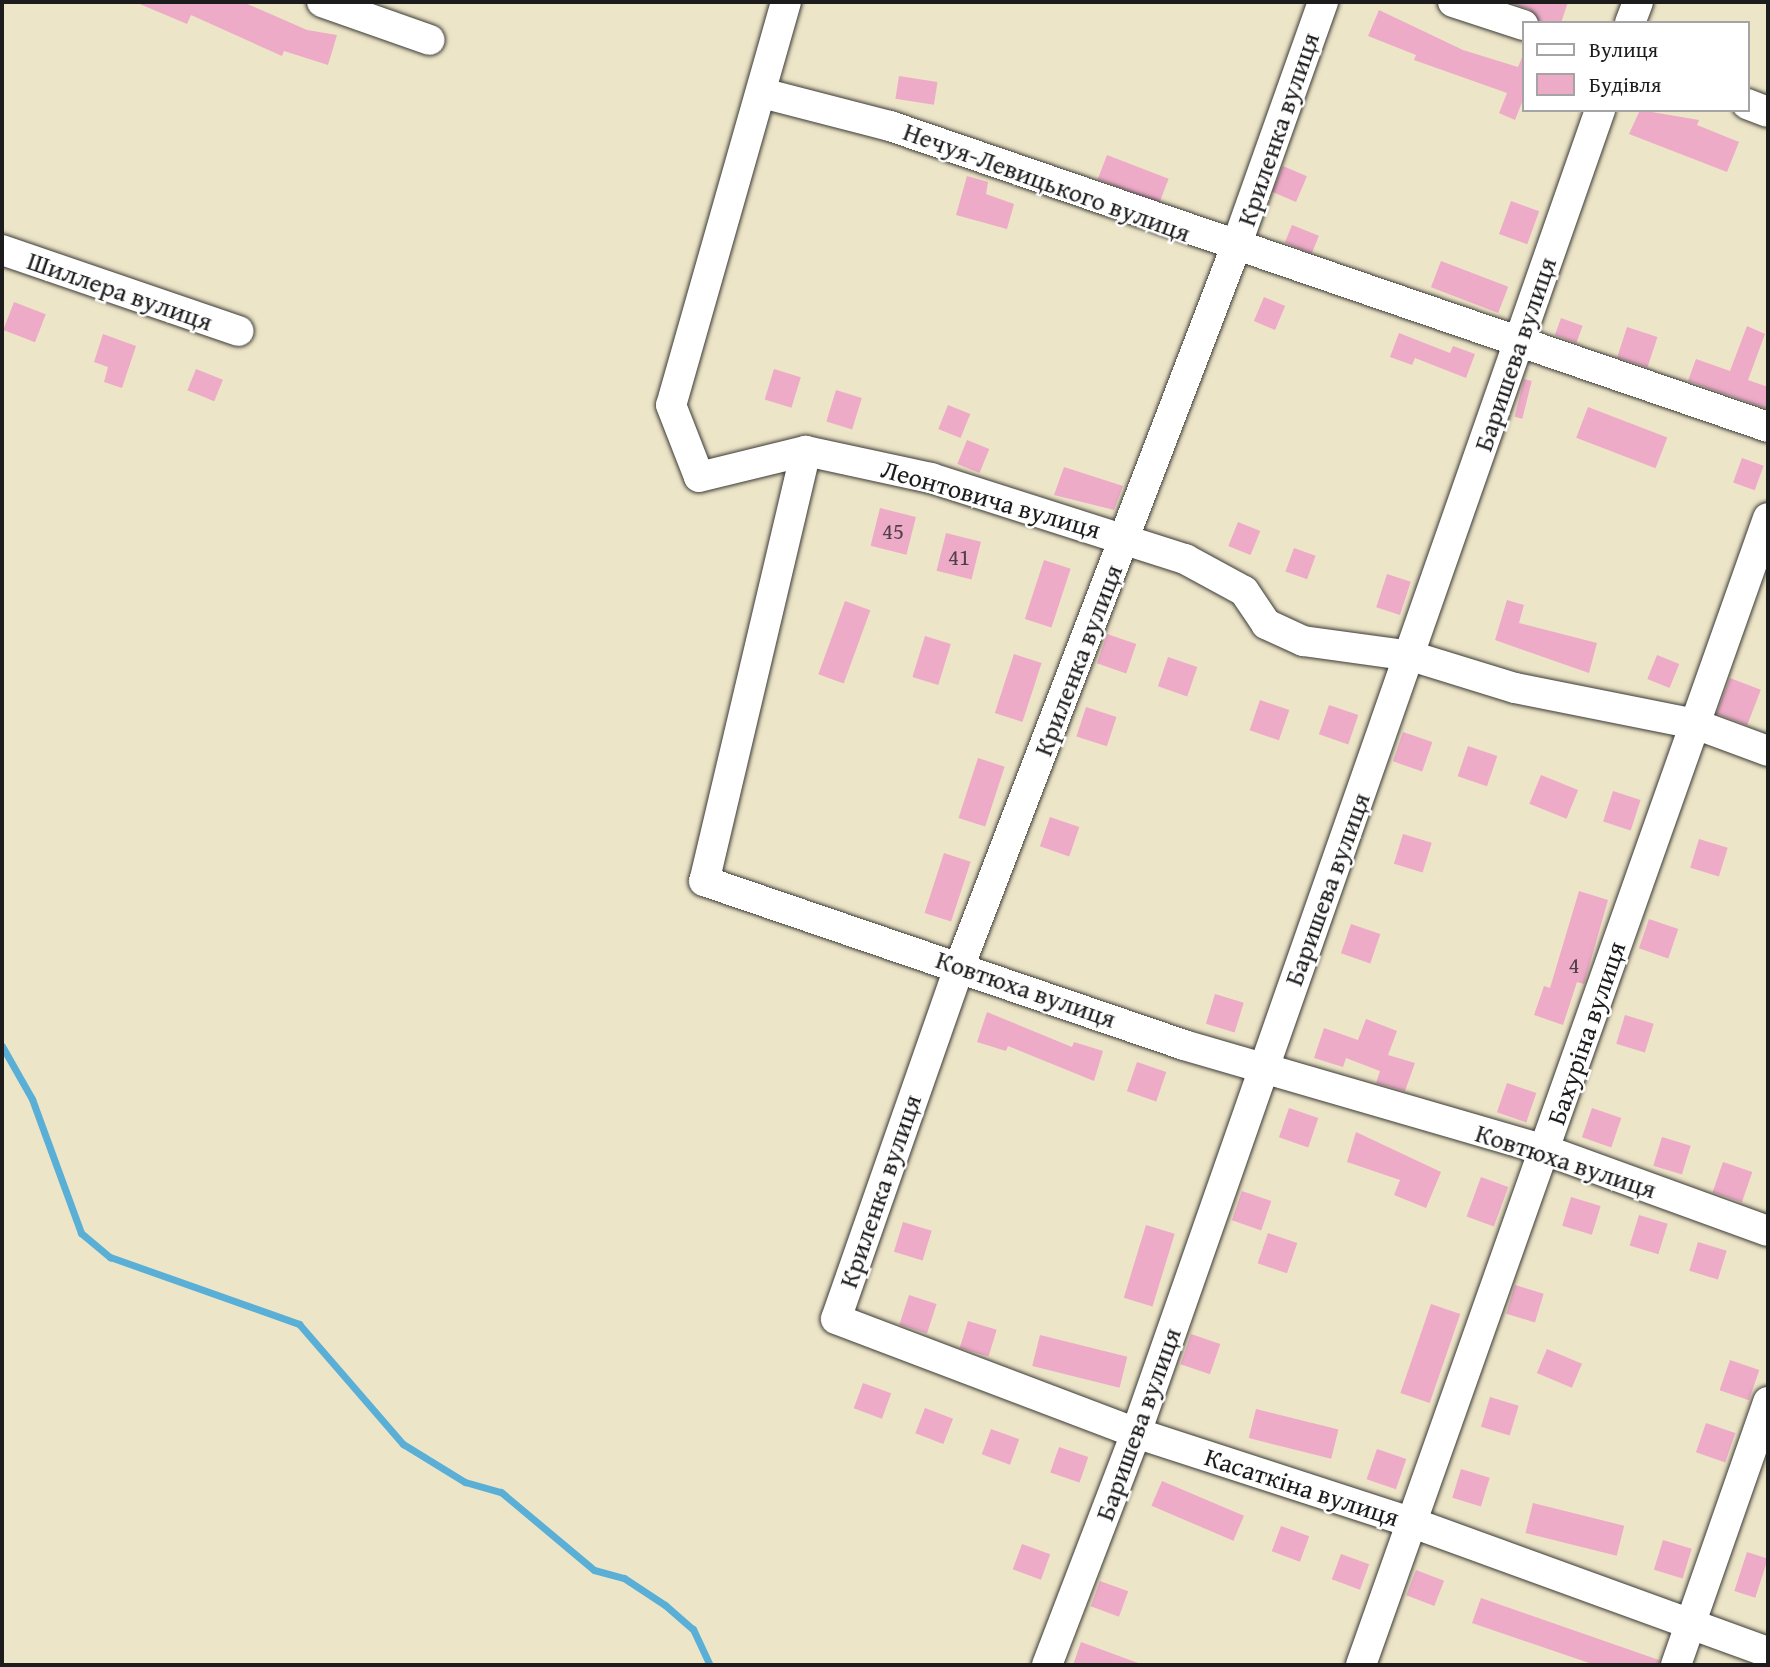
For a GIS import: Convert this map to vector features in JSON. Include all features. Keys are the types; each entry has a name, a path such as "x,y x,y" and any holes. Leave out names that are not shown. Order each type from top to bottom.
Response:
{"street":[{"path":"323,2 430,40"},
{"path":"786,2 671,405 699,477 806,451"},
{"name":"Криленка вулиця","path":"836,1319 960,965 1236,249 1322,2"},
{"path":"1453,2 1522,25"},
{"path":"1631,21 1638,2"},
{"name":"Нечуя-Левицького вулиця","path":"762,93 890,126 1236,249 1520,341 1768,427"},
{"path":"1749,105 1768,112"},
{"name":"Баришева вулиця","path":"1047,1665 1136,1433 1411,656 1599,112"},
{"name":"Шиллера вулиця","path":"2,250 238,331"},
{"name":"Леонтовича вулиця","path":"806,451 931,478 1126,537 1244,591 1266,624 1303,642 1411,656 1515,688 1695,724 1768,751"},
{"name":"Ковтюха вулиця","path":"806,451 704,881 1263,1069 1545,1150 1768,1231"},
{"name":"Бахуріна вулиця","path":"1361,1665 1768,519"},
{"name":"Касаткіна вулиця","path":"836,1319 1136,1433 1413,1523 1689,1628 1768,1652"},
{"path":"1676,1665 1768,1402"}],"building":[{"path":"135,2 243,2 307,30 337,35 328,65 284,51 282,56 191,15 187,24"},
{"path":"1508,2 1568,2 1562,21 1539,21 1529,9"},
{"path":"1379,10 1463,50 1518,67 1522,57 1522,102 1515,120 1499,113 1507,93 1414,60 1416,55 1368,36"},
{"path":"899,76 938,82 934,105 895,99"},
{"path":"1639,112 1652,112 1699,120 1697,125 1739,142 1727,172 1629,134"},
{"path":"1107,155 1169,179 1159,203 1098,179"},
{"path":"1283,166 1307,176 1296,202 1272,192"},
{"path":"967,176 988,182 986,194 1014,204 1007,229 956,215"},
{"path":"1511,201 1539,211 1527,244 1499,234"},
{"path":"1292,225 1319,236 1312,253 1285,243"},
{"path":"1441,261 1508,287 1498,313 1431,287"},
{"path":"1264,297 1285,306 1275,330 1254,321"},
{"path":"14,302 46,314 35,342 3,330"},
{"path":"1561,318 1583,326 1576,343 1555,335"},
{"path":"1747,326 1765,334 1748,380 1768,387 1768,409 1688,381 1696,359 1730,371"},
{"path":"1627,327 1657,337 1648,367 1617,357"},
{"path":"1399,333 1450,353 1453,346 1475,354 1466,378 1415,358 1412,365 1390,357"},
{"path":"103,334 136,346 122,388 104,382 108,367 94,362"},
{"path":"196,369 223,380 214,401 187,390"},
{"path":"774,369 801,377 791,408 765,400"},
{"path":"1524,379 1532,381 1522,419 1515,417"},
{"path":"836,390 862,398 852,429 826,422"},
{"path":"948,405 970,414 961,438 938,429"},
{"path":"1588,407 1667,437 1656,468 1576,438"},
{"path":"967,440 989,449 980,473 957,464"},
{"path":"1742,458 1764,466 1755,490 1733,482"},
{"path":"1064,467 1123,486 1114,510 1054,495"},
{"path":"880,508 916,517 906,555 871,546"},
{"path":"1238,522 1260,531 1251,555 1228,546"},
{"path":"946,533 981,542 971,580 937,571"},
{"path":"1294,548 1316,556 1307,579 1285,571"},
{"path":"1044,560 1071,569 1051,628 1025,619"},
{"path":"1387,574 1411,582 1400,615 1376,607"},
{"path":"1507,600 1524,605 1519,623 1597,643 1589,673 1495,640"},
{"path":"845,601 870,610 844,684 818,674"},
{"path":"1107,634 1136,644 1126,673 1097,663"},
{"path":"925,636 951,644 938,685 912,677"},
{"path":"1014,654 1042,663 1022,722 995,713"},
{"path":"1657,655 1679,664 1670,688 1647,679"},
{"path":"1168,657 1197,667 1187,696 1158,686"},
{"path":"1730,678 1761,690 1747,725 1716,713"},
{"path":"1260,700 1289,710 1279,740 1250,730"},
{"path":"1329,705 1358,715 1348,744 1319,734"},
{"path":"1086,707 1116,717 1107,746 1076,736"},
{"path":"1403,732 1432,742 1422,771 1393,761"},
{"path":"1468,746 1497,756 1487,786 1458,776"},
{"path":"978,758 1005,767 985,827 959,818"},
{"path":"1541,775 1578,790 1566,819 1529,804"},
{"path":"1613,791 1641,800 1631,830 1603,821"},
{"path":"1050,817 1079,827 1069,856 1040,846"},
{"path":"1403,834 1432,843 1423,872 1394,864"},
{"path":"1699,839 1728,848 1719,876 1690,868"},
{"path":"944,853 971,862 951,922 925,913"},
{"path":"1579,891 1608,900 1584,984 1577,982 1563,1025 1534,1015 1544,986 1550,988"},
{"path":"1649,919 1678,929 1668,958 1639,948"},
{"path":"1351,924 1380,934 1370,963 1341,953"},
{"path":"1215,994 1244,1003 1235,1032 1206,1024"},
{"path":"987,1012 1072,1047 1074,1042 1103,1051 1094,1081 1008,1046 1006,1051 977,1042"},
{"path":"1625,1015 1654,1024 1645,1052 1616,1044"},
{"path":"1366,1019 1397,1031 1388,1055 1415,1063 1405,1091 1376,1083 1380,1071 1346,1058 1343,1067 1314,1058 1324,1028 1358,1040"},
{"path":"1137,1062 1166,1072 1156,1101 1127,1091"},
{"path":"1507,1083 1536,1093 1526,1122 1497,1112"},
{"path":"1289,1108 1318,1118 1308,1147 1279,1137"},
{"path":"1592,1108 1621,1118 1611,1147 1582,1137"},
{"path":"1356,1132 1441,1172 1426,1208 1394,1195 1400,1180 1347,1162"},
{"path":"1662,1137 1691,1146 1682,1174 1653,1166"},
{"path":"1723,1162 1752,1172 1742,1202 1713,1192"},
{"path":"1481,1177 1508,1187 1494,1226 1467,1216"},
{"path":"1242,1191 1271,1201 1261,1230 1232,1220"},
{"path":"1571,1197 1601,1206 1592,1235 1562,1226"},
{"path":"1639,1215 1668,1224 1658,1254 1630,1246"},
{"path":"903,1222 932,1231 923,1260 894,1252"},
{"path":"1146,1225 1175,1234 1152,1306 1124,1298"},
{"path":"1268,1233 1297,1243 1287,1273 1258,1263"},
{"path":"1698,1242 1727,1251 1718,1279 1689,1271"},
{"path":"1515,1285 1544,1294 1535,1322 1506,1314"},
{"path":"909,1295 937,1304 927,1333 899,1324"},
{"path":"1431,1304 1460,1314 1430,1403 1400,1393"},
{"path":"968,1321 997,1330 989,1357 960,1348"},
{"path":"1191,1334 1220,1344 1210,1374 1181,1364"},
{"path":"1040,1335 1127,1357 1120,1388 1032,1366"},
{"path":"1547,1349 1582,1364 1572,1388 1537,1373"},
{"path":"1730,1360 1759,1370 1749,1400 1720,1390"},
{"path":"863,1383 891,1393 882,1419 854,1408"},
{"path":"1490,1397 1519,1406 1510,1435 1481,1427"},
{"path":"925,1408 953,1419 943,1444 915,1433"},
{"path":"1256,1409 1338,1430 1331,1459 1249,1438"},
{"path":"1706,1423 1735,1433 1725,1462 1696,1452"},
{"path":"991,1429 1019,1439 1010,1465 982,1454"},
{"path":"1059,1447 1088,1457 1080,1483 1050,1473"},
{"path":"1377,1449 1406,1459 1396,1489 1367,1479"},
{"path":"1461,1469 1490,1478 1481,1506 1452,1498"},
{"path":"1162,1481 1244,1516 1233,1541 1151,1506"},
{"path":"1533,1503 1624,1526 1617,1556 1526,1533"},
{"path":"1281,1526 1309,1536 1300,1562 1272,1551"},
{"path":"1663,1540 1692,1549 1683,1578 1654,1570"},
{"path":"1022,1544 1050,1554 1041,1580 1013,1569"},
{"path":"1747,1552 1768,1559 1755,1598 1734,1591"},
{"path":"1341,1554 1369,1564 1360,1590 1332,1579"},
{"path":"1416,1570 1444,1581 1434,1606 1406,1595"},
{"path":"1100,1581 1128,1591 1119,1617 1091,1606"},
{"path":"1481,1598 1659,1660 1659,1665 1595,1665 1472,1623"},
{"path":"1081,1642 1138,1663 1138,1665 1073,1665"}],"waterway":[{"path":"2,1046 32,1099 81,1233 110,1257 299,1324 403,1444 465,1482 501,1492 594,1570 624,1578 665,1605 693,1629 710,1665"}]}
